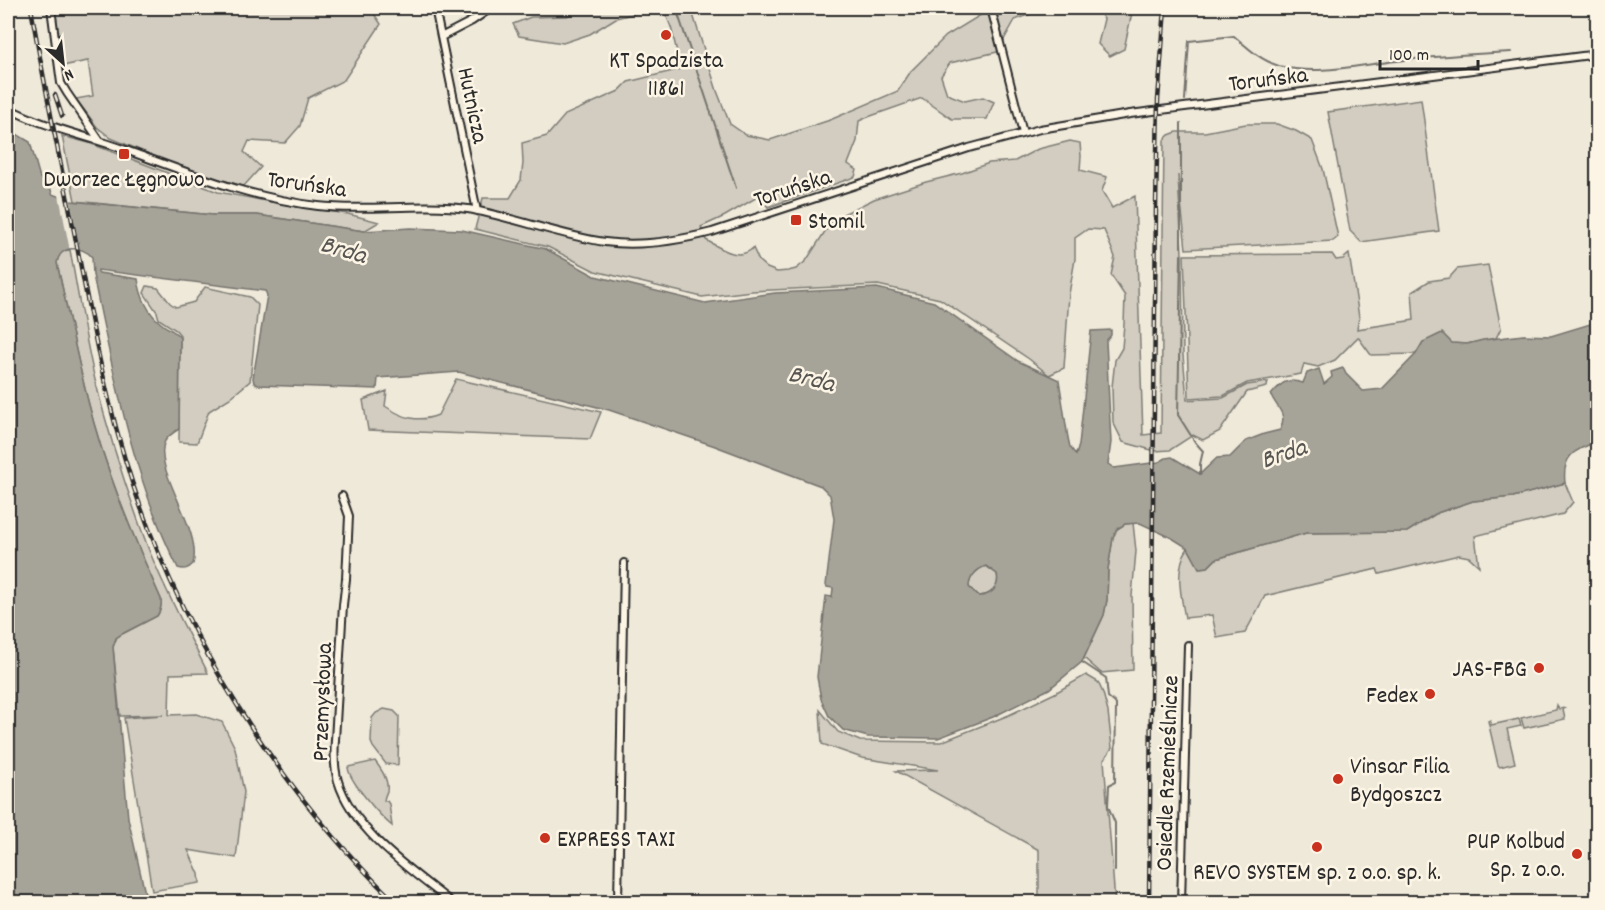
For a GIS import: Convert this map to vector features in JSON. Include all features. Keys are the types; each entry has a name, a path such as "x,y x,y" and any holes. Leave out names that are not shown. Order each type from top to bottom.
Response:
{"street":[{"path":"51,8 62,83 66,93 100,141"},
{"name":"Hutnicza","path":"435,8 477,211"},
{"path":"441,37 491,8"},
{"path":"991,8 1023,133"},
{"name":"Toruńska","path":"8,108 40,123 100,141 255,195 334,208 429,207 477,211 604,242 641,244 664,243 712,232 969,148 1023,133 1108,117 1598,54"},
{"path":"76,134 84,127 84,118"},
{"name":"Przemysłowa","path":"342,496 348,512 348,528 334,760 338,782 350,808 364,827 451,903"},
{"path":"618,903 624,563"},
{"name":"Osiedle Rzemieślnicze","path":"1181,903 1188,645"}],"shaded area":[{"path":"54,8 370,8 381,24 344,80 308,98 300,126 285,143 249,141 244,152 261,167 244,186 161,159 111,138 97,127 76,99 93,96 88,61 62,66"},
{"path":"582,8 691,8 717,91 730,124 746,135 770,140 830,120 898,91 911,71 946,36 992,8 1046,8 1015,20 997,52 950,63 941,76 947,94 965,101 983,97 994,102 987,119 952,119 922,98 868,117 859,121 857,141 848,164 857,170 855,177 768,207 759,196 701,227 706,240 723,250 742,254 753,248 759,261 767,268 777,272 788,271 796,269 806,261 833,219 874,199 989,163 1015,161 1038,149 1070,141 1080,143 1080,170 1107,177 1102,191 1112,208 1135,196 1143,435 1161,433 1164,140 1177,132 1205,132 1246,124 1277,124 1296,131 1312,140 1323,169 1338,237 1333,241 1186,249 1178,175 1182,254 1183,355 1187,400 1223,398 1247,385 1268,382 1267,387 1247,392 1220,431 1203,440 1193,435 1170,450 1155,451 1123,442 1113,422 1112,387 1115,360 1122,348 1125,296 1111,275 1115,257 1104,230 1088,229 1075,238 1064,368 1049,375 940,299 878,285 752,291 702,297 595,271 548,247 475,229 483,198 510,198 521,180 522,143 547,136 565,115 619,91 628,82 681,69 671,27 664,10 645,11 616,18 590,34 563,43 519,36 513,24 531,17 567,16"},
{"path":"1096,8 1133,8 1124,49 1110,56 1098,44 1104,19"},
{"path":"1421,99 1439,231 1361,242 1350,231 1328,112"},
{"path":"62,136 89,143 218,192 348,214 379,222 364,231 257,215 213,215 75,201"},
{"path":"70,250 95,380 125,484 154,561 208,673 170,674 169,715 196,714 222,722 235,748 244,792 236,858 188,850 199,874 200,883 152,891 124,718 163,715 120,716 113,647 117,637 157,616 161,608 161,599 119,500 87,397 57,263 60,254"},
{"path":"1332,254 1336,260 1343,259 1349,254 1359,317 1357,329 1414,320 1412,292 1429,281 1449,278 1457,269 1488,265 1501,328 1496,338 1467,344 1423,342 1416,354 1371,355 1358,337 1335,360 1318,367 1304,364 1301,374 1247,383 1223,396 1189,398 1184,255"},
{"path":"147,286 158,288 176,307 194,302 205,287 250,297 258,305 250,381 230,398 209,411 197,443 179,442 180,335 159,319 144,293"},
{"path":"456,379 601,412 590,439 368,430 363,400 387,391 385,406 404,416 424,419 438,415"},
{"path":"1565,483 1573,502 1563,514 1475,536 1479,566 1469,557 1459,555 1379,574 1377,569 1265,596 1245,633 1217,638 1212,615 1185,618 1180,591 1180,573 1188,548 1199,568 1208,567 1216,559 1306,533 1407,532 1437,513 1473,501 1513,497"},
{"path":"1133,523 1136,551 1132,596 1133,670 1101,673 1084,658 1104,615 1113,538 1117,529 1125,524"},
{"path":"986,566 997,574 996,587 983,596 978,596 969,587 969,583 974,574"},
{"path":"1086,675 1098,682 1108,712 1112,748 1104,760 1115,902 1039,902 1039,850 896,771 938,770 862,758 822,744 820,710 838,732 860,741 941,742 1009,715"},
{"path":"1557,705 1559,709 1565,708 1563,710 1565,719 1524,728 1521,718 1556,710"},
{"path":"384,709 394,711 399,716 398,765 386,764 371,742 372,718"},
{"path":"1519,719 1521,726 1507,729 1515,763 1500,767 1488,721 1490,720 1491,725"},
{"path":"375,761 386,779 387,791 384,801 389,804 392,826 366,798 349,773 348,767"}],"water":[{"name":"Brda","path":"8,129 30,142 40,178 50,186 52,194 71,201 213,215 257,215 364,231 410,228 462,230 546,249 595,276 705,303 775,293 877,288 934,302 1018,361 1059,380 1070,447 1076,455 1091,331 1111,330 1111,335 1106,341 1111,442 1108,464 1114,468 1159,462 1172,457 1200,474 1217,458 1230,457 1246,441 1280,430 1283,419 1281,411 1271,395 1285,382 1303,383 1307,373 1319,369 1324,384 1332,377 1331,372 1343,368 1363,391 1382,389 1416,354 1423,342 1442,333 1452,343 1467,344 1523,335 1551,336 1597,322 1597,442 1576,451 1567,460 1565,483 1513,497 1473,501 1437,513 1407,532 1306,533 1216,559 1208,567 1199,568 1188,548 1172,538 1140,523 1125,524 1117,529 1113,538 1104,615 1082,662 1049,689 993,717 938,738 868,737 843,730 829,716 821,699 817,677 826,596 832,597 833,588 826,585 834,519 830,495 821,486 715,446 609,410 459,372 378,378 377,389 258,385 254,383 253,378 267,295 265,291 98,270 99,273 138,279 149,310 180,338 179,429 166,439 163,453 170,483 185,517 194,550 193,564 186,569 178,568 149,499 126,425 93,275 92,257 83,250 67,250 62,253 57,263 94,423 120,500 161,599 161,608 157,616 116,638 113,647 128,818 147,902 8,902","holes":["986,566 997,574 996,587 987,594 978,596 969,587 972,577 983,567"]}],"pier":[{"path":"59,195 64,195 66,201 66,198 70,197 80,250 69,248"}],"waterway":[{"path":"676,8 736,188"},
{"path":"1185,100 1189,41 1234,36 1272,63 1293,69 1308,70 1338,69 1439,56 1511,52"},
{"path":"1181,123 1181,247"},
{"path":"1181,255 1178,415 1203,451 1200,474"},
{"path":"1082,662 1106,678 1108,697 1116,705 1115,782 1109,785 1108,806 1115,823 1115,871"}],"railway":[{"path":"31,8 107,391 132,482 153,540 178,598 239,708 311,810 395,902"},
{"path":"1149,902 1156,206 1158,100 1165,8"},
{"path":"55,95 62,116"}],"place":[{"name":"KT Spadzista 11861","path":"666,35"},
{"name":"Dworzec Łęgnowo","path":"124,154"},
{"name":"Stomil","path":"796,220"},
{"name":"JAS-FBG","path":"1539,668"},
{"name":"Fedex","path":"1430,694"},
{"name":"Vinsar Filia Bydgoszcz","path":"1338,779"},
{"name":"EXPRESS TAXI","path":"545,838"},
{"name":"REVO SYSTEM sp. z o.o. sp. k.","path":"1317,847"},
{"name":"PUP Kolbud Sp. z o.o.","path":"1577,854"}]}
